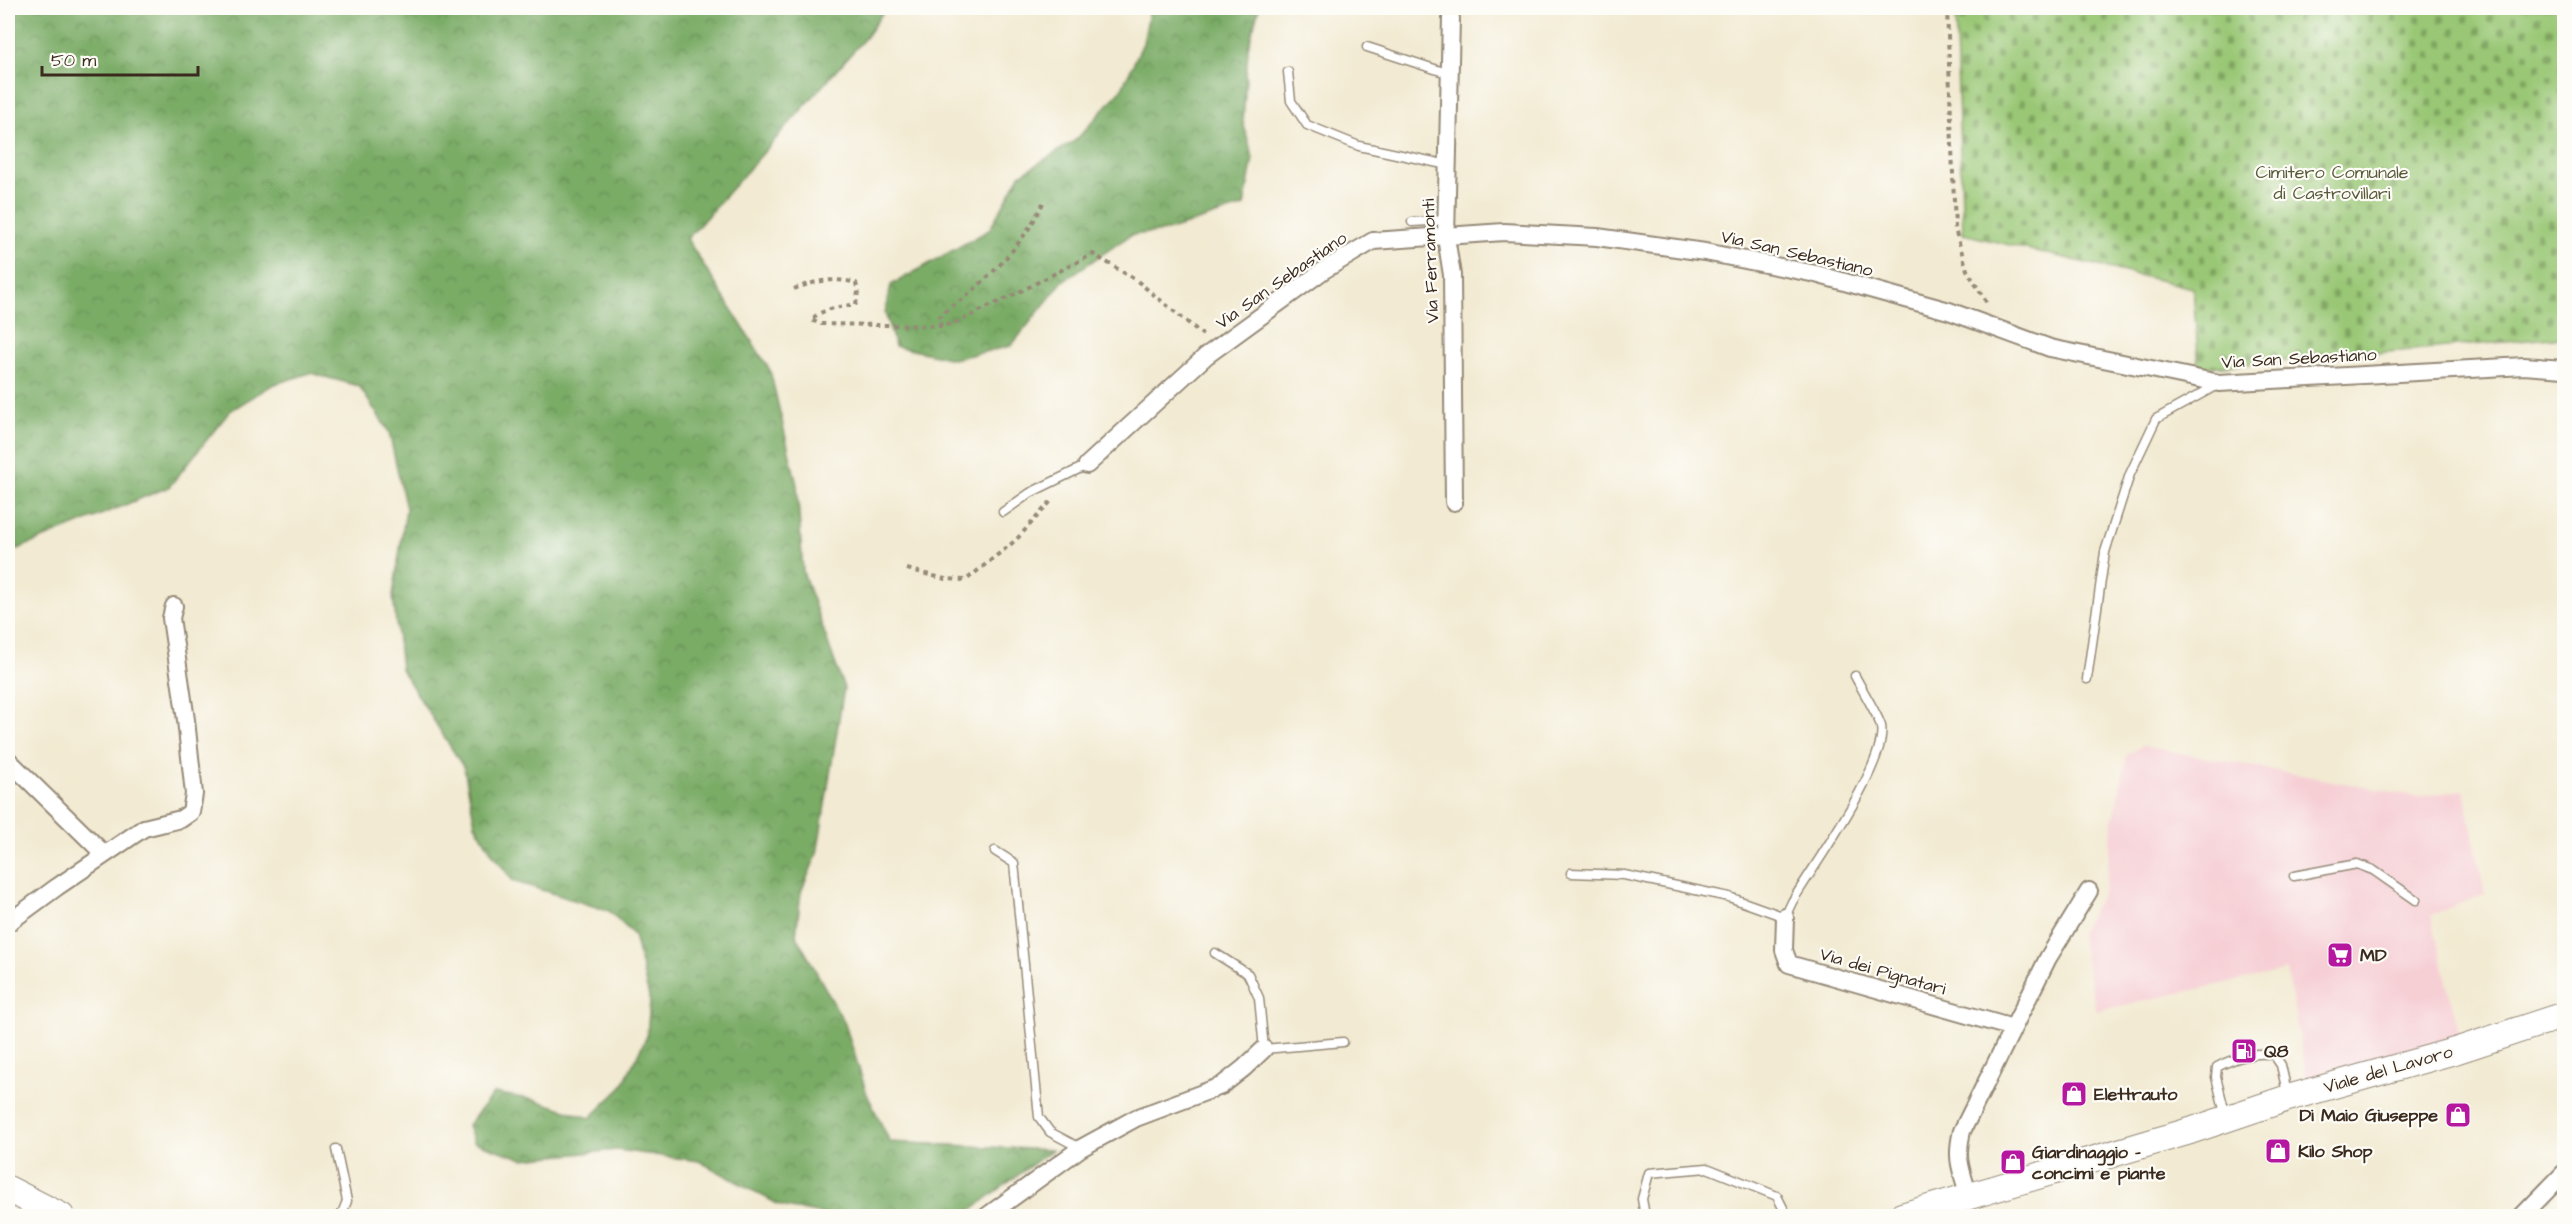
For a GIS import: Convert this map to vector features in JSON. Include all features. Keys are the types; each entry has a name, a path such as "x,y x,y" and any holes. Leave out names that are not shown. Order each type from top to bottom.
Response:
{"main road":[{"name":"Viale del Lavoro","path":"1902,1216 2190,1131 2289,1098 2466,1047 2565,1015"},
{"path":"8,1189 61,1216"}],"street":[{"name":"Via Ferramonti","path":"1446,13 1450,74 1446,237 1452,275 1454,502"},
{"name":"Via San Sebastiano","path":"1087,465 1217,348 1324,270 1373,241 1504,232 1586,236 1705,252 1816,274 1949,311 2050,348 2219,383 2523,366 2565,369"},
{"path":"8,923 144,828 181,819 191,812 194,794 171,618 174,606"},
{"path":"8,760 104,854"},
{"path":"1969,1196 1958,1164 1957,1149 1962,1131 2048,958 2089,891"},
{"name":"Via dei Pignatari","path":"1785,917 1784,950 1789,964 2013,1028"},
{"path":"987,1216 1081,1148 1136,1118 1221,1086 1264,1049"},
{"path":"2523,1216 2565,1173"}],"lane":[{"path":"1367,47 1450,74"},
{"path":"1288,72 1291,101 1307,124 1359,146 1448,165"},
{"path":"1412,222 1447,220"},
{"path":"2087,679 2105,552 2130,474 2156,419 2219,383"},
{"path":"1003,512 1030,493 1087,465"},
{"path":"1571,873 1624,875 1729,897 1785,917 1846,816 1875,762 1881,726 1855,676"},
{"path":"995,851 1014,863 1039,1118 1050,1132 1081,1148"},
{"path":"2294,876 2357,864 2373,870 2416,900"},
{"path":"1215,953 1248,974 1259,998 1264,1049 1343,1042"},
{"path":"2226,1118 2216,1077 2217,1067 2228,1062 2263,1053 2274,1055 2281,1065 2289,1098"},
{"path":"336,1149 347,1201 341,1216"},
{"path":"1645,1216 1642,1199 1649,1173 1707,1168 1777,1196 1787,1216"}],"path":[{"path":"1947,8 1955,229 1967,270 2003,330"},
{"path":"942,326 937,320 945,309 966,296 990,275 1016,246 1043,203"},
{"path":"794,289 808,283 843,279 856,283 858,292 856,304 829,309 811,320 821,324 942,326 957,322 1092,254 1136,280 1217,348"},
{"path":"907,569 945,579 966,580 1016,540 1056,495"}],"shaded area":[{"path":"2142,746 2420,797 2464,790 2485,894 2431,915 2460,1036 2307,1081 2287,970 2096,1011 2080,932 2105,889 2112,827 2127,755"}],"green space":[{"path":"8,8 886,8 865,38 687,239 770,370 797,485 803,572 844,688 817,854 801,892 796,935 845,1024 867,1094 890,1142 1052,1150 963,1216 831,1216 781,1206 699,1161 617,1150 523,1159 474,1142 468,1125 494,1093 535,1100 590,1118 621,1088 647,1036 650,1001 634,935 609,911 513,881 492,853 475,824 464,768 401,669 393,595 406,509 389,432 359,386 310,373 272,385 230,411 169,487 8,553"},
{"path":"1150,8 1259,8 1248,48 1243,122 1253,158 1244,206 1167,231 1131,235 1063,281 1011,346 953,359 895,346 885,313 891,285 989,230 1020,175 1076,140 1121,90 1143,43"},
{"name":"Cimitero Comunale di Castrovillari","path":"1955,8 2564,8 2564,337 2199,368 2193,288 1963,234"}],"place":[{"name":"MD","path":"2340,955"},
{"name":"Q8","path":"2244,1051"},
{"name":"Elettrauto","path":"2074,1094"},
{"name":"Di Maio Giuseppe","path":"2458,1115"},
{"name":"Kilo Shop","path":"2278,1151"},
{"name":"Giardinaggio - concimi e piante","path":"2013,1162"}]}
